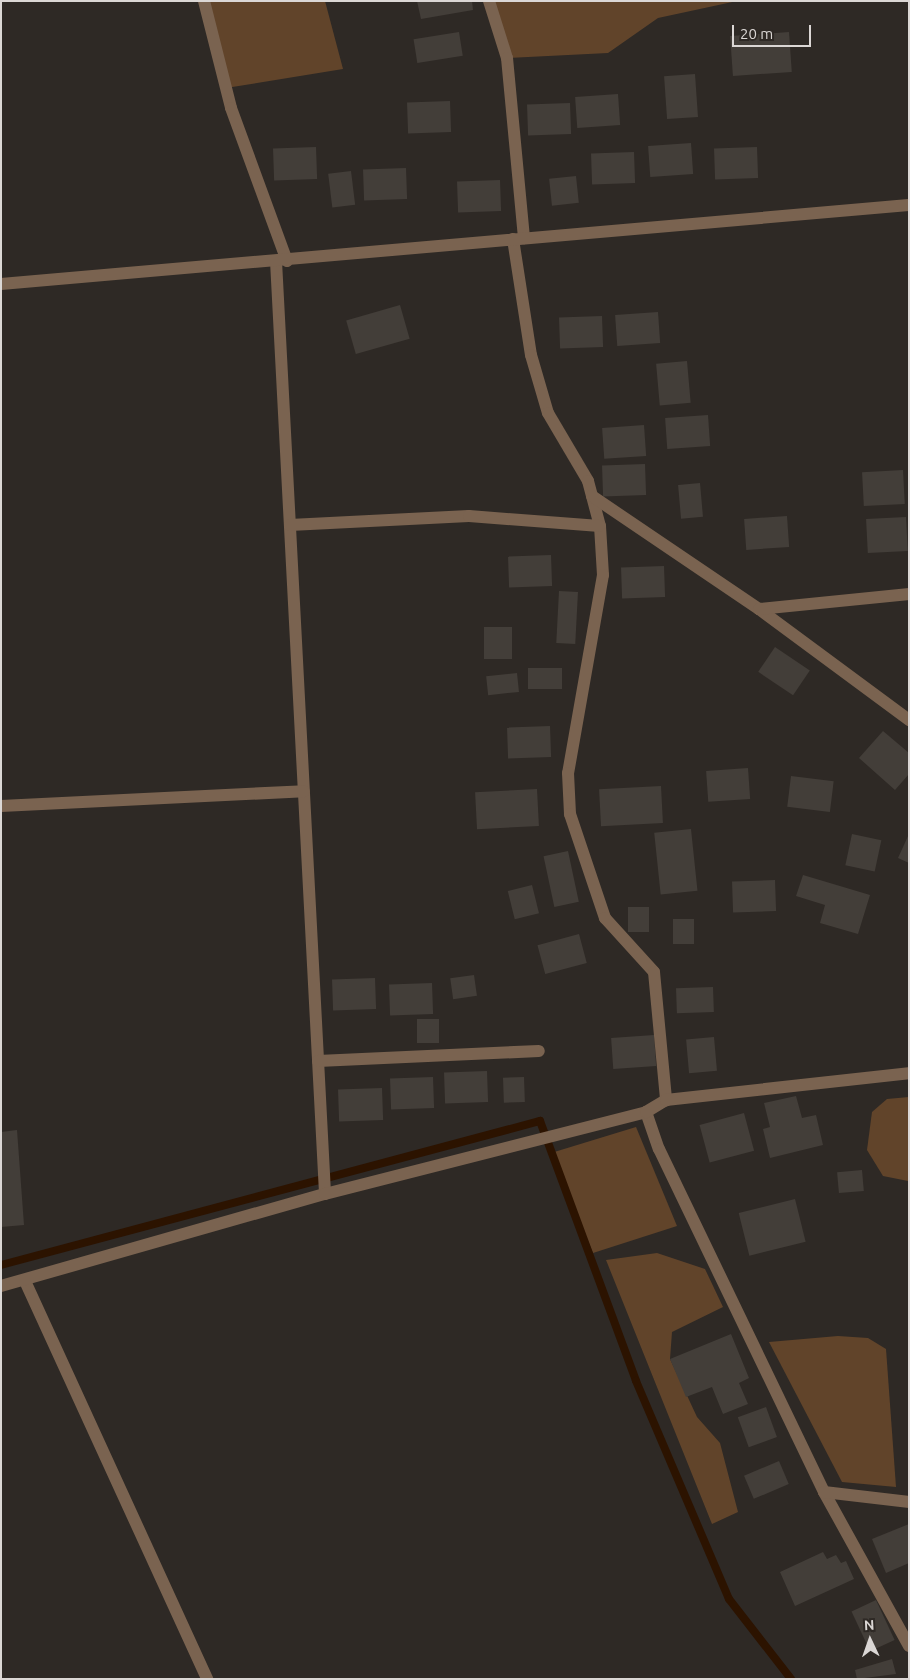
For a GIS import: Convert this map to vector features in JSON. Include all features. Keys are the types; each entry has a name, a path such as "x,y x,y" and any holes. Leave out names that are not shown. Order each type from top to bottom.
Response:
{"street":[{"path":"204,1 231,108 281,261 290,525 325,1189"},
{"path":"489,1 507,58 519,238 532,355 548,414 592,496 600,526 603,574 568,773 570,814 605,918 654,972 666,1100"},
{"path":"1,284 909,205"},
{"path":"592,496 759,609 909,720"},
{"path":"290,525 469,516 600,526"},
{"path":"759,609 909,594"},
{"path":"1,806 304,791"},
{"path":"318,1061 539,1051"},
{"path":"1,1286 25,1281 325,1189 646,1112 666,1100 909,1073"},
{"path":"646,1112 659,1149 824,1492 909,1646"},
{"path":"25,1281 207,1679"},
{"path":"824,1492 909,1502"}],"shaded area":[{"path":"204,1 325,1 343,69 226,88"},
{"path":"489,1 737,1 658,18 608,53 507,58"},
{"path":"909,1097 908,1181 883,1176 867,1150 872,1112 887,1099"},
{"path":"636,1127 677,1226 593,1253 551,1153"},
{"path":"657,1253 705,1269 723,1307 672,1332 670,1359 697,1417 720,1443 738,1512 712,1524 606,1260"},
{"path":"838,1336 868,1338 886,1349 896,1487 842,1482 769,1342"}],"building":[{"path":"417,1 472,1 473,10 421,19"},
{"path":"459,32 463,56 417,63 414,39"},
{"path":"789,32 792,72 733,76 730,36"},
{"path":"695,74 698,117 667,119 664,76"},
{"path":"618,94 620,125 577,128 575,97"},
{"path":"450,101 451,132 408,133 407,103"},
{"path":"570,103 571,134 528,135 527,105"},
{"path":"691,143 693,174 650,177 648,146"},
{"path":"316,147 317,179 274,180 273,149"},
{"path":"757,147 758,178 715,179 714,149"},
{"path":"634,152 635,183 592,184 591,154"},
{"path":"406,168 407,199 364,200 363,170"},
{"path":"351,171 355,205 332,208 328,174"},
{"path":"576,176 579,203 552,206 549,179"},
{"path":"500,180 501,211 458,212 457,182"},
{"path":"400,305 410,339 356,354 346,320"},
{"path":"658,312 660,343 617,346 615,315"},
{"path":"602,316 603,347 560,348 559,318"},
{"path":"687,361 691,403 660,406 656,364"},
{"path":"708,415 710,446 667,449 665,418"},
{"path":"644,425 646,456 604,459 602,428"},
{"path":"645,464 646,495 603,496 602,466"},
{"path":"903,470 905,504 864,506 862,472"},
{"path":"700,483 703,517 681,519 678,485"},
{"path":"787,516 789,547 746,550 744,519"},
{"path":"906,517 908,551 868,553 866,519"},
{"path":"551,555 552,586 509,587 508,557"},
{"path":"664,566 665,597 622,598 621,568"},
{"path":"559,591 578,592 575,644 556,643"},
{"path":"484,627 512,627 512,659 484,659"},
{"path":"775,647 810,670 793,695 758,672"},
{"path":"528,668 562,668 562,689 528,689"},
{"path":"517,673 519,692 488,695 486,676"},
{"path":"550,726 551,757 508,758 507,728"},
{"path":"883,731 909,753 909,774 895,790 859,758"},
{"path":"748,768 750,799 708,802 706,771"},
{"path":"791,776 834,781 830,812 787,807"},
{"path":"661,786 663,823 601,826 599,789"},
{"path":"537,789 539,826 477,829 475,792"},
{"path":"691,829 697,891 661,895 654,833"},
{"path":"852,834 881,840 875,872 845,865"},
{"path":"909,834 909,863 898,858"},
{"path":"568,851 579,902 554,907 544,856"},
{"path":"803,875 870,895 858,934 820,923 825,905 796,896"},
{"path":"775,880 776,911 733,912 732,882"},
{"path":"532,885 539,913 515,919 508,891"},
{"path":"628,907 649,907 649,932 628,932"},
{"path":"673,919 694,919 694,944 673,944"},
{"path":"579,934 587,963 545,974 537,945"},
{"path":"474,975 477,996 453,999 450,978"},
{"path":"375,978 376,1009 333,1010 332,980"},
{"path":"432,983 433,1014 390,1015 389,985"},
{"path":"713,987 714,1012 677,1013 676,988"},
{"path":"417,1019 439,1019 439,1043 417,1043"},
{"path":"654,1035 656,1066 613,1069 611,1038"},
{"path":"714,1037 717,1071 689,1073 686,1039"},
{"path":"487,1071 488,1102 445,1103 444,1073"},
{"path":"433,1077 434,1108 391,1109 390,1079"},
{"path":"524,1077 525,1102 504,1103 503,1078"},
{"path":"382,1088 383,1120 339,1122 338,1090"},
{"path":"796,1096 802,1118 816,1115 823,1145 770,1158 763,1129 770,1127 764,1103"},
{"path":"744,1113 754,1151 710,1163 700,1125"},
{"path":"17,1130 24,1225 1,1227 1,1132"},
{"path":"862,1170 864,1191 839,1193 837,1172"},
{"path":"795,1199 806,1242 749,1256 739,1213"},
{"path":"731,1334 749,1378 739,1383 748,1404 723,1414 712,1387 686,1397 670,1359"},
{"path":"766,1407 777,1437 749,1447 738,1417"},
{"path":"779,1461 789,1484 754,1499 744,1476"},
{"path":"909,1524 909,1563 886,1573 872,1539"},
{"path":"823,1552 827,1559 836,1555 841,1563 846,1561 854,1579 795,1606 780,1572"},
{"path":"876,1600 895,1640 870,1651 852,1611"},
{"path":"892,1659 896,1674 857,1679 855,1670"}],"waterway":[{"path":"1,1265 540,1121 636,1381 729,1599 791,1679"}]}
